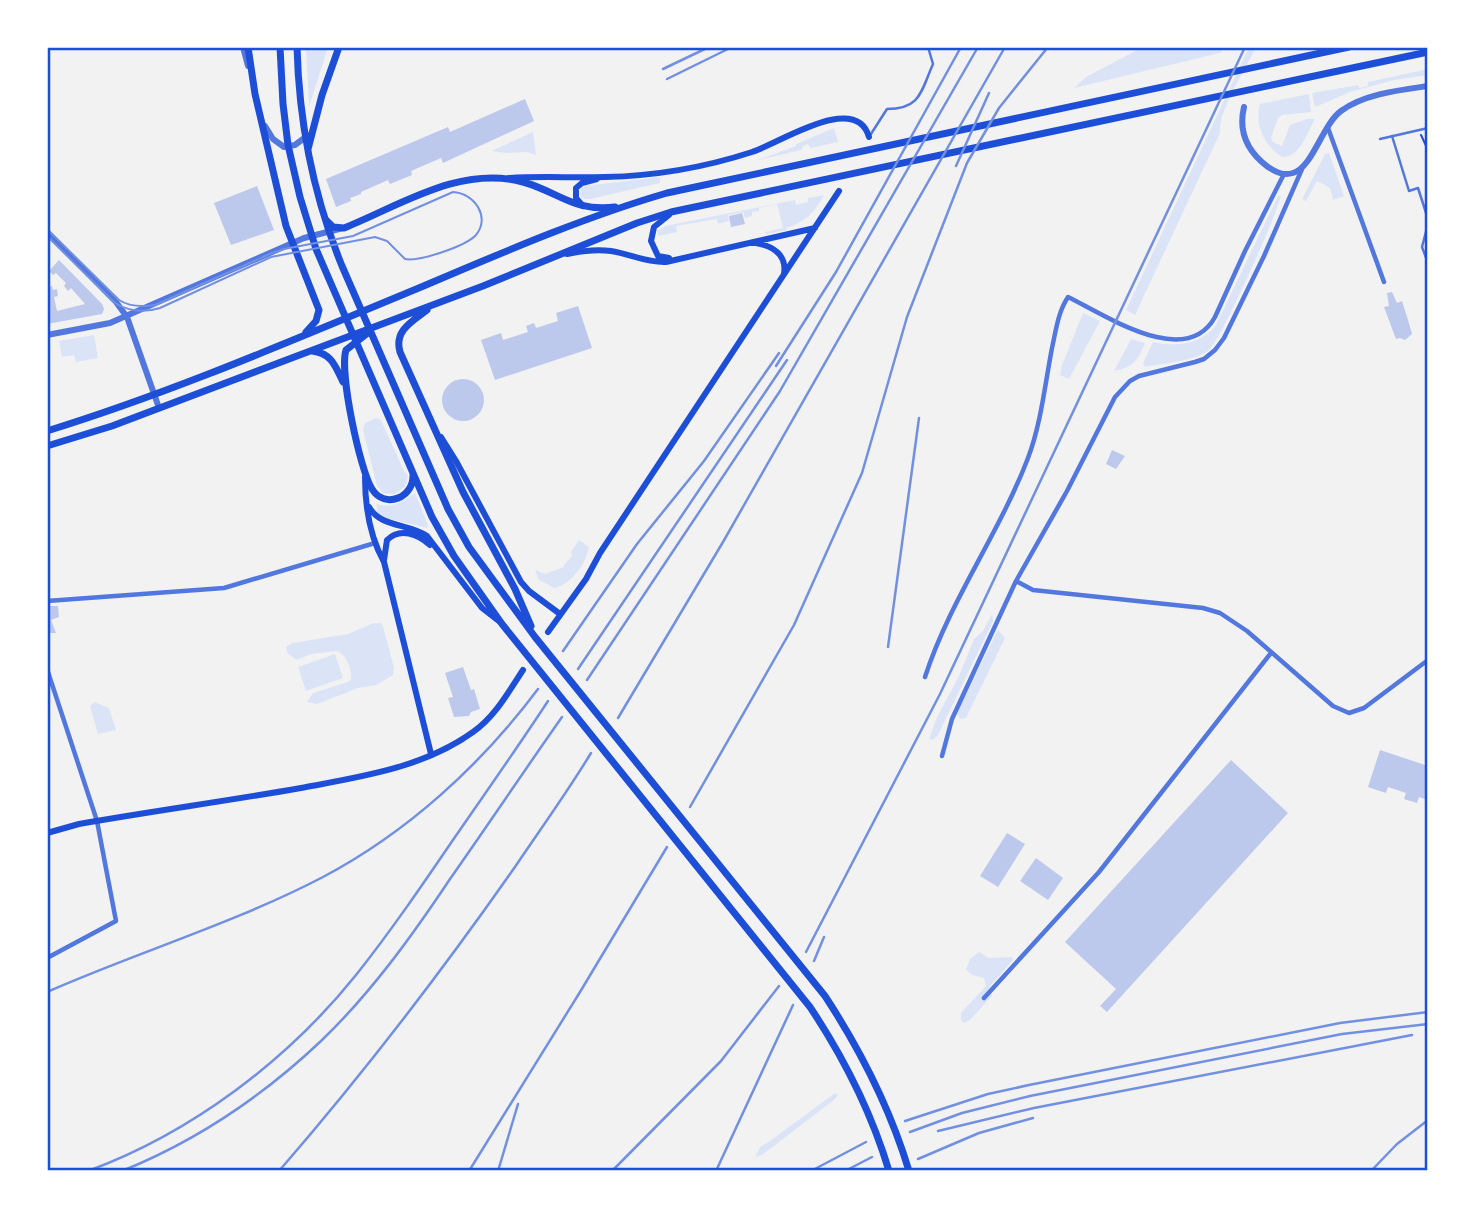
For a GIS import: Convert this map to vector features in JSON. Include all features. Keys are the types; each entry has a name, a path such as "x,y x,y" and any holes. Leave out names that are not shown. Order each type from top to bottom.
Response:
{"main road":[{"path":"246,47 286,226 319,310 316,321 300,337"},
{"path":"280,47 284,120 304,214 326,272 432,517 454,556 502,624 810,1007 841,1055 861,1096 889,1171"},
{"path":"297,47 303,130 321,208 342,266 448,509 469,547 535,636 825,996 852,1038 878,1088 909,1171"},
{"path":"339,47 313,128 308,155 320,207 333,227 344,228 446,185 477,178 602,177 719,162 759,150 808,128 848,117 864,126 869,137"},
{"path":"47,430 154,394 629,204 667,193 1349,47"},
{"path":"47,446 159,408 435,305 637,223 681,210 1428,54"},
{"path":"592,208 578,201 575,191 582,183 602,177"},
{"path":"503,178 525,183 576,205 592,208 629,204"},
{"path":"548,632 586,579 600,553 839,191"},
{"path":"681,210 654,227 650,241 655,252 663,258 685,258"},
{"path":"555,257 591,250 612,251 660,262 815,228"},
{"path":"754,242 773,248 779,253 784,263 783,277"},
{"path":"435,305 401,331 398,342 402,359 463,492 514,589 535,636"},
{"path":"345,388 346,350 376,327"},
{"path":"311,351 332,359 345,388 364,467 373,491 385,500 397,499 407,493 413,481 412,471"},
{"path":"433,427 456,461 521,582 560,614"},
{"path":"364,467 375,543 384,562 430,754"},
{"path":"367,502 378,518 415,529 427,536 485,612 502,624"},
{"path":"384,562 387,540 401,532 414,534 424,540 443,559"},
{"path":"47,833 97,821 370,775 398,767 466,736 481,725 497,708 523,670"}],"street":[{"path":"942,756 951,719 1016,581 1115,397 1122,388 1139,376 1204,359 1215,350 1224,338 1258,268 1304,165 1327,125 1341,110 1396,91 1428,86"},
{"path":"1244,107 1242,127 1249,148 1267,166 1284,174 1296,172 1304,165"},
{"path":"261,118 273,139 284,147 299,143 313,128"},
{"path":"1327,125 1384,282"},
{"path":"925,677 963,587 1006,508 1028,456 1057,322 1068,297 1154,338 1175,340 1200,334 1211,324 1284,174"},
{"path":"47,335 110,323 127,317 293,242 344,228"},
{"path":"47,232 116,302 127,317 159,408"},
{"path":"47,601 225,588 375,543"},
{"path":"1016,581 1034,590 1212,611 1234,621 1333,706 1349,713 1364,708 1428,660"},
{"path":"984,998 1099,872 1271,653"},
{"path":"47,668 97,821 116,921 47,958"}],"lane":[{"path":"869,137 887,109 905,108 917,99 933,64 928,47"},
{"path":"1380,139 1428,128"},
{"path":"1392,136 1409,191 1418,188 1428,222 1422,247 1428,263"}],"path":[{"path":"1419,130 1428,150"}],"shaded area":[{"path":"306,47 328,47 309,107"},
{"path":"1143,47 1224,47 1220,53 1074,88 1086,77"},
{"path":"1249,47 1256,47 1223,113 1220,133 1135,315 1126,310"},
{"path":"1428,69 1428,75 1394,80 1350,92 1315,107 1312,93 1358,85 1359,88 1368,86 1368,82"},
{"path":"1309,94 1311,112 1282,115 1278,118 1271,138 1282,146 1290,125 1315,119 1298,149 1282,157 1262,134 1260,104"},
{"path":"834,128 838,142 811,148 808,144 801,150 755,161 796,146"},
{"path":"533,132 536,155 527,152 491,151"},
{"path":"1329,153 1344,196 1333,200 1330,188 1317,181 1306,201 1302,199 1325,154"},
{"path":"660,177 660,183 590,199 584,199 580,195 585,186"},
{"path":"824,195 809,216 786,228 787,230 765,232 783,228 777,204 759,208 759,211 752,212 752,216 745,218 743,212 728,215 729,221 718,224 717,219 676,226 677,232 659,236 657,231 665,226 795,200 796,205 808,202 808,198"},
{"path":"1281,195 1248,277 1224,326 1208,351 1186,360 1145,367 1143,363 1153,342 1186,343 1201,338 1215,327 1278,196"},
{"path":"1083,313 1100,321 1069,379 1060,375 1062,365"},
{"path":"94,335 98,358 76,362 74,355 62,357 59,341"},
{"path":"1131,339 1145,343 1140,354 1130,365 1114,371"},
{"path":"376,418 381,420 408,475 405,487 394,494 383,493 377,486 363,430 365,423"},
{"path":"415,493 427,528 382,517 377,512 377,504 393,505"},
{"path":"579,540 589,547 581,567 572,578 554,588 539,580 535,570 545,574 564,567"},
{"path":"992,614 993,621 938,735 933,740 929,739 974,639 983,631"},
{"path":"374,623 381,623 383,626 394,668 393,675 376,685 358,688 317,704 307,702 313,693 348,682 351,679 348,663 337,651 311,654 297,660 288,654 286,647 292,643 348,634"},
{"path":"998,630 1005,638 966,718 960,719 957,712"},
{"path":"335,654 343,678 306,691 298,667"},
{"path":"94,702 109,708 116,730 98,734 90,706"},
{"path":"979,952 989,958 1012,957 1013,960 990,986 992,996 964,1023 961,1021 961,1013 986,986 984,978 972,975 966,970 970,959"},
{"path":"835,1093 838,1095 835,1099 762,1155 755,1157 760,1147"}],"building":[{"path":"525,99 534,121 443,163 441,158 411,171 412,175 390,184 388,180 336,207 326,179 448,127 450,132"},
{"path":"257,186 274,230 231,245 214,203"},
{"path":"742,213 745,224 731,227 729,216"},
{"path":"59,260 102,304 102,314 47,324 47,287 57,289 58,296 54,297 57,311 85,304 71,288 68,291 64,286 66,283 56,273 53,275 49,271"},
{"path":"1392,292 1397,303 1402,301 1412,334 1405,340 1396,339 1384,307 1389,306 1387,293"},
{"path":"578,306 592,348 495,380 481,340 501,333 503,340 528,332 526,326 534,323 536,328 558,321 556,313"},
{"path":"463,379 478,385 484,400 478,415 463,421 448,415 442,400 448,385"},
{"path":"1112,450 1125,456 1116,469 1106,464"},
{"path":"47,606 58,606 59,617 51,620 56,633 47,633"},
{"path":"463,667 480,709 471,712 469,716 454,717 448,698 453,697 445,673"},
{"path":"1380,750 1428,766 1428,800 1419,797 1417,803 1404,799 1406,793 1388,787 1386,793 1368,787"},
{"path":"1231,760 1288,813 1107,1012 1100,1006 1116,989 1065,942"},
{"path":"1007,833 1025,844 998,887 980,876"},
{"path":"1036,858 1063,878 1048,900 1020,881"}],"tram line":[{"path":"47,229 119,300 141,306 155,305 284,249 353,236 453,192 461,193 473,201 482,221 476,235 471,239 431,256 405,259 387,241 375,237 271,257 148,311 132,310 115,303 47,236"}],"railway":[{"path":"663,69 709,47"},
{"path":"667,79 732,47"},
{"path":"776,366 836,272 961,47"},
{"path":"587,680 780,391 978,47"},
{"path":"618,718 723,542 1005,47"},
{"path":"690,807 794,625 862,473 907,317 967,163 999,108 1048,47"},
{"path":"806,952 940,694 1245,47"},
{"path":"956,166 989,93"},
{"path":"563,651 637,544 704,461 779,353"},
{"path":"578,669 787,360"},
{"path":"888,647 919,418"},
{"path":"47,992 256,909 354,859 441,795 492,744 538,689"},
{"path":"88,1171 126,1155 200,1115 235,1091 300,1037 356,975 394,924 548,701"},
{"path":"122,1171 176,1146 228,1115 299,1061 339,1023 406,943 562,717"},
{"path":"279,1171 342,1097 432,982 517,864 591,753"},
{"path":"469,1171 667,847"},
{"path":"814,961 824,937"},
{"path":"612,1171 721,1061 779,986"},
{"path":"716,1171 793,1005"},
{"path":"905,1121 988,1094 1029,1085 1340,1023 1428,1012"},
{"path":"910,1132 962,1113 1030,1096 1342,1034 1428,1024"},
{"path":"938,1131 1034,1108 1412,1035"},
{"path":"498,1171 518,1104"},
{"path":"918,1159 979,1133 1033,1118"},
{"path":"1371,1171 1397,1144 1428,1120"},
{"path":"811,1171 866,1142"},
{"path":"845,1171 872,1157"}]}
